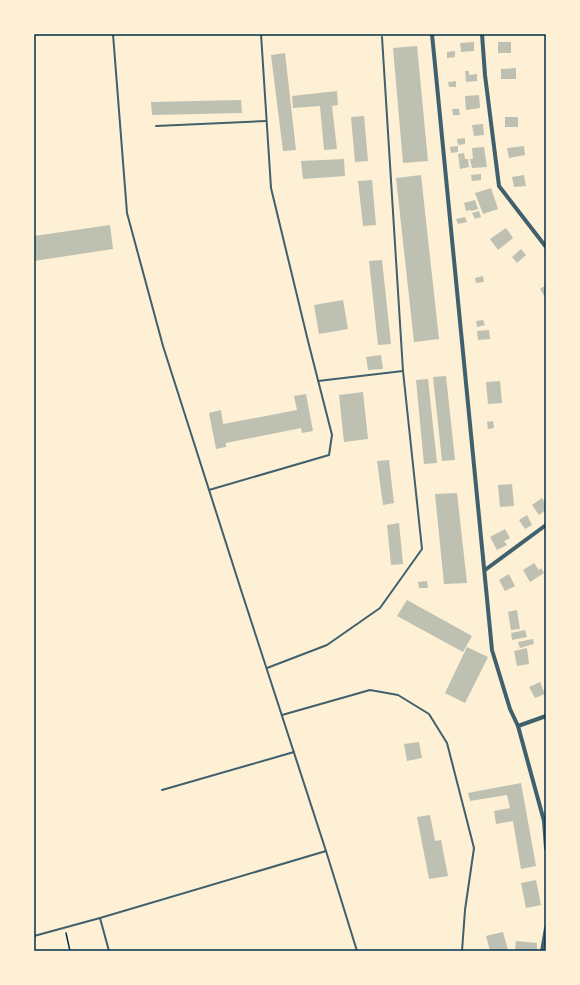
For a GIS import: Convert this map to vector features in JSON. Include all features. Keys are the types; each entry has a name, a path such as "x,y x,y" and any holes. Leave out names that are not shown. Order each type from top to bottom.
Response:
{"street":[{"path":"432,34 492,650 510,709 518,726 544,821 546,848"},
{"path":"482,34 485,75 499,186 546,247"},
{"path":"485,570 546,525"},
{"path":"518,726 546,716"},
{"path":"542,951 546,928"}],"lane":[{"path":"113,34 128,212 163,346 326,851 356,951"},
{"path":"209,490 329,455 332,435 271,188 261,34"},
{"path":"266,668 327,645 380,608 422,549 403,371 382,37"},
{"path":"156,126 266,121"},
{"path":"318,381 403,371"},
{"path":"282,715 370,690 398,695 429,714 447,743 474,848 465,910 462,951"},
{"path":"162,790 294,752"},
{"path":"34,936 326,851"},
{"path":"100,918 110,951"}],"path":[{"path":"64,928 70,951"}],"building":[{"path":"474,42 474,51 461,52 460,43"},
{"path":"498,42 511,42 511,53 498,53"},
{"path":"417,46 428,161 403,163 393,48"},
{"path":"455,51 455,57 447,58 447,52"},
{"path":"285,53 296,150 283,151 271,55"},
{"path":"516,68 516,79 501,79 501,69"},
{"path":"465,71 469,71 469,75 477,74 477,81 466,82"},
{"path":"456,81 456,87 449,87 448,82"},
{"path":"337,91 338,105 332,106 337,149 324,150 320,106 293,108 292,96"},
{"path":"479,95 480,108 466,110 465,96"},
{"path":"241,100 242,113 152,115 151,102"},
{"path":"452,109 459,109 460,115 453,115"},
{"path":"364,116 368,161 355,162 351,117"},
{"path":"505,117 518,117 518,127 505,127"},
{"path":"483,124 484,135 474,136 472,125"},
{"path":"465,138 465,144 458,145 457,139"},
{"path":"458,146 458,152 451,153 450,147"},
{"path":"524,146 525,155 509,158 507,148"},
{"path":"484,147 487,167 472,168 470,159 473,159 472,148"},
{"path":"464,153 465,159 468,159 469,167 460,169 458,154"},
{"path":"344,159 345,176 303,179 301,161"},
{"path":"481,174 481,180 472,181 471,175"},
{"path":"421,175 439,339 414,342 396,178"},
{"path":"524,175 526,186 514,187 512,177"},
{"path":"372,180 376,225 363,226 358,181"},
{"path":"491,188 498,209 483,214 475,193"},
{"path":"475,200 478,209 466,211 464,203"},
{"path":"479,211 481,217 475,219 472,213"},
{"path":"465,217 467,222 458,224 456,219"},
{"path":"110,225 113,249 34,261 34,236"},
{"path":"506,228 513,238 498,250 490,239"},
{"path":"521,249 526,255 517,263 512,257"},
{"path":"382,260 391,344 378,345 369,261"},
{"path":"483,276 484,282 476,283 475,278"},
{"path":"546,285 546,299 540,289"},
{"path":"343,300 348,329 319,334 314,305"},
{"path":"483,320 485,325 477,327 476,321"},
{"path":"489,330 490,339 478,340 477,331"},
{"path":"381,355 383,369 368,370 366,357"},
{"path":"446,376 455,460 442,461 433,377"},
{"path":"428,379 437,463 424,464 416,380"},
{"path":"500,381 502,403 488,404 486,382"},
{"path":"363,392 368,439 344,442 339,395"},
{"path":"306,394 313,431 302,433 301,428 226,443 226,447 216,449 209,413 221,410 223,424 297,410 294,396"},
{"path":"493,421 494,428 488,429 487,422"},
{"path":"389,460 394,503 383,505 377,461"},
{"path":"512,484 514,506 500,507 498,485"},
{"path":"457,493 467,583 444,584 435,494"},
{"path":"542,498 546,504 546,510 539,515 532,505"},
{"path":"527,515 532,525 525,529 519,520"},
{"path":"399,523 403,564 391,565 387,525"},
{"path":"505,529 510,538 504,541 507,545 497,550 490,537"},
{"path":"534,563 539,570 541,568 544,573 530,582 523,570"},
{"path":"509,574 515,586 505,591 499,580"},
{"path":"427,581 428,588 419,588 418,582"},
{"path":"407,600 472,636 463,652 397,616"},
{"path":"517,610 520,629 511,630 508,612"},
{"path":"525,630 527,637 512,640 511,633"},
{"path":"533,639 534,644 520,648 518,642"},
{"path":"467,647 488,657 465,703 445,693"},
{"path":"527,648 529,664 517,666 514,651"},
{"path":"540,682 545,694 535,698 529,687"},
{"path":"419,742 422,758 407,761 404,744"},
{"path":"521,783 536,866 521,869 513,821 496,824 494,811 510,808 507,795 470,801 468,793"},
{"path":"430,815 435,841 441,840 448,876 429,879 417,817"},
{"path":"536,880 541,905 526,908 521,883"},
{"path":"503,932 508,950 490,951 486,936"},
{"path":"516,941 537,943 537,951 515,951"}]}
